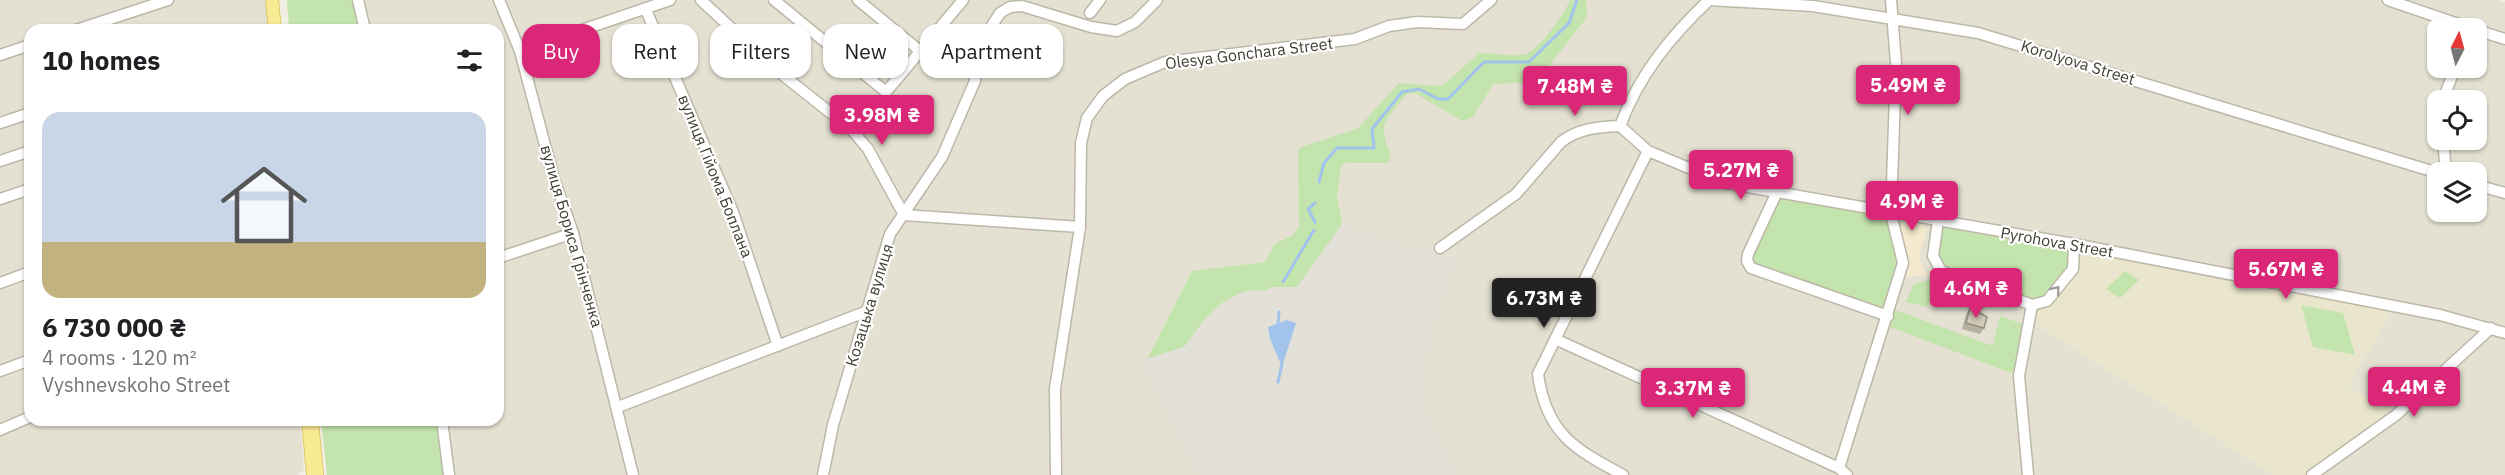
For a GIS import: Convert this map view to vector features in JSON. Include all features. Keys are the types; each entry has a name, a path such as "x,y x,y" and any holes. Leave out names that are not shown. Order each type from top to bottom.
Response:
{"main road":[{"path":"272,0 274,24"},
{"path":"311,426 315,475"}],"street":[{"path":"94,24 168,0"},
{"path":"358,0 364,24"},
{"name":"вулиця Бориса Грінченка","path":"499,0 520,51 540,119 554,179 573,233 618,407 633,475"},
{"path":"520,51 670,0"},
{"path":"701,0 774,69 852,130 868,149 904,215 1080,227"},
{"path":"774,0 886,92 920,51 858,0"},
{"path":"942,24 962,0"},
{"path":"1090,13 1100,0"},
{"name":"Козацька вулиця","path":"824,475 831,433 888,239 939,164 975,81 973,57 1003,11 1013,6 1028,7 1099,29 1117,31 1127,28 1157,0"},
{"name":"Olesya Gonchara Street","path":"1056,475 1056,378 1080,227 1080,154 1084,124 1103,96 1125,79 1150,67 1179,59 1355,39 1389,26 1417,22 1463,24 1472,19 1491,0"},
{"path":"1440,248 1523,188 1552,150 1569,135 1585,128 1620,126 1632,95 1670,36 1708,0"},
{"name":"Korolyova Street","path":"1708,0 1800,4 1991,36 2427,170"},
{"path":"1555,339 1843,471 1903,263 1891,214 1896,63 1892,0"},
{"path":"2388,0 2441,18"},
{"name":"вулиця Гійома Боплана","path":"646,10 733,212 778,346"},
{"path":"2487,33 2505,39"},
{"path":"0,55 24,47"},
{"path":"0,123 24,115"},
{"name":"Pyrohova Street","path":"1620,126 1648,151 1720,182 1776,194 2074,244 2425,312 2505,333"},
{"path":"1623,475 1576,448 1555,429 1544,412 1538,374 1648,151"},
{"path":"0,161 24,153"},
{"path":"2487,188 2505,194"},
{"path":"0,199 24,191"},
{"path":"1776,194 1748,254 1747,261 1751,268 1888,316"},
{"path":"1938,221 1933,258 1941,272 2032,305 2047,301 2073,269 2074,244"},
{"path":"504,256 573,233"},
{"path":"0,283 24,274"},
{"path":"2028,475 2019,376 2032,305"},
{"path":"618,407 865,312"},
{"path":"2312,475 2396,415 2491,328"},
{"path":"0,371 24,362"},
{"path":"0,430 24,420"},
{"path":"443,426 449,475"}],"shaded area":[{"path":"0,0 266,0 269,24 24,24 24,426 300,426 304,470 296,475 0,475"},
{"path":"358,0 2498,0 2505,2 2505,475 449,475 443,426 504,426 504,24 364,24"},
{"path":"1906,219 1919,222 1927,229 1919,257 1925,272 1934,278 1924,275 1906,277 1908,263 1896,227"},
{"path":"1342,224 1416,251 1433,243 1443,246 1456,263 1432,327 1420,404 1457,475 1197,475 1145,368 1148,358 1184,347 1204,320 1223,302 1244,291 1269,290 1270,287 1297,287"},
{"path":"2074,244 2396,306 2348,386 2396,415 2312,475 2273,475 2029,320"}],"green space":[{"path":"287,0 358,0 364,24 289,24"},
{"path":"1570,0 1586,0 1585,20 1536,82 1493,84 1473,117 1462,121 1415,93 1407,94 1389,116 1384,127 1391,154 1388,163 1345,163 1341,167 1337,197 1342,224 1297,287 1270,287 1269,290 1244,291 1223,302 1204,320 1184,347 1148,358 1192,271 1265,262 1275,244 1293,235 1299,226 1298,150 1301,147 1358,128 1399,83 1442,86 1479,53 1526,54 1538,45 1551,30"},
{"path":"1776,194 1891,214 1903,263 1890,308 1993,346 2000,316 2028,326 2019,376 1885,325 1888,316 1758,272 1748,254"},
{"path":"1938,221 2074,244 2073,269 2040,304 1947,275 1933,256"},
{"path":"2125,271 2139,280 2120,298 2106,289"},
{"path":"1934,278 1991,298 1984,309 1942,293 1931,297 1927,307 1906,302 1913,285"},
{"path":"2301,305 2343,313 2355,355 2313,347"},
{"path":"322,426 443,426 449,475 327,475"}],"water":[{"path":"1287,320 1296,323 1282,367 1270,339 1268,327"}],"building":[{"path":"1970,308 1987,317 1984,328 1966,323"}],"waterway":[{"path":"1319,182 1324,163 1337,148 1374,148 1372,129 1402,92 1419,89 1438,99 1448,99 1484,62 1529,62 1569,23 1577,0"},
{"path":"1315,203 1308,209 1315,222"},
{"path":"1283,282 1314,230"},
{"path":"1278,324 1279,312"},
{"path":"1278,382 1282,364"}]}
